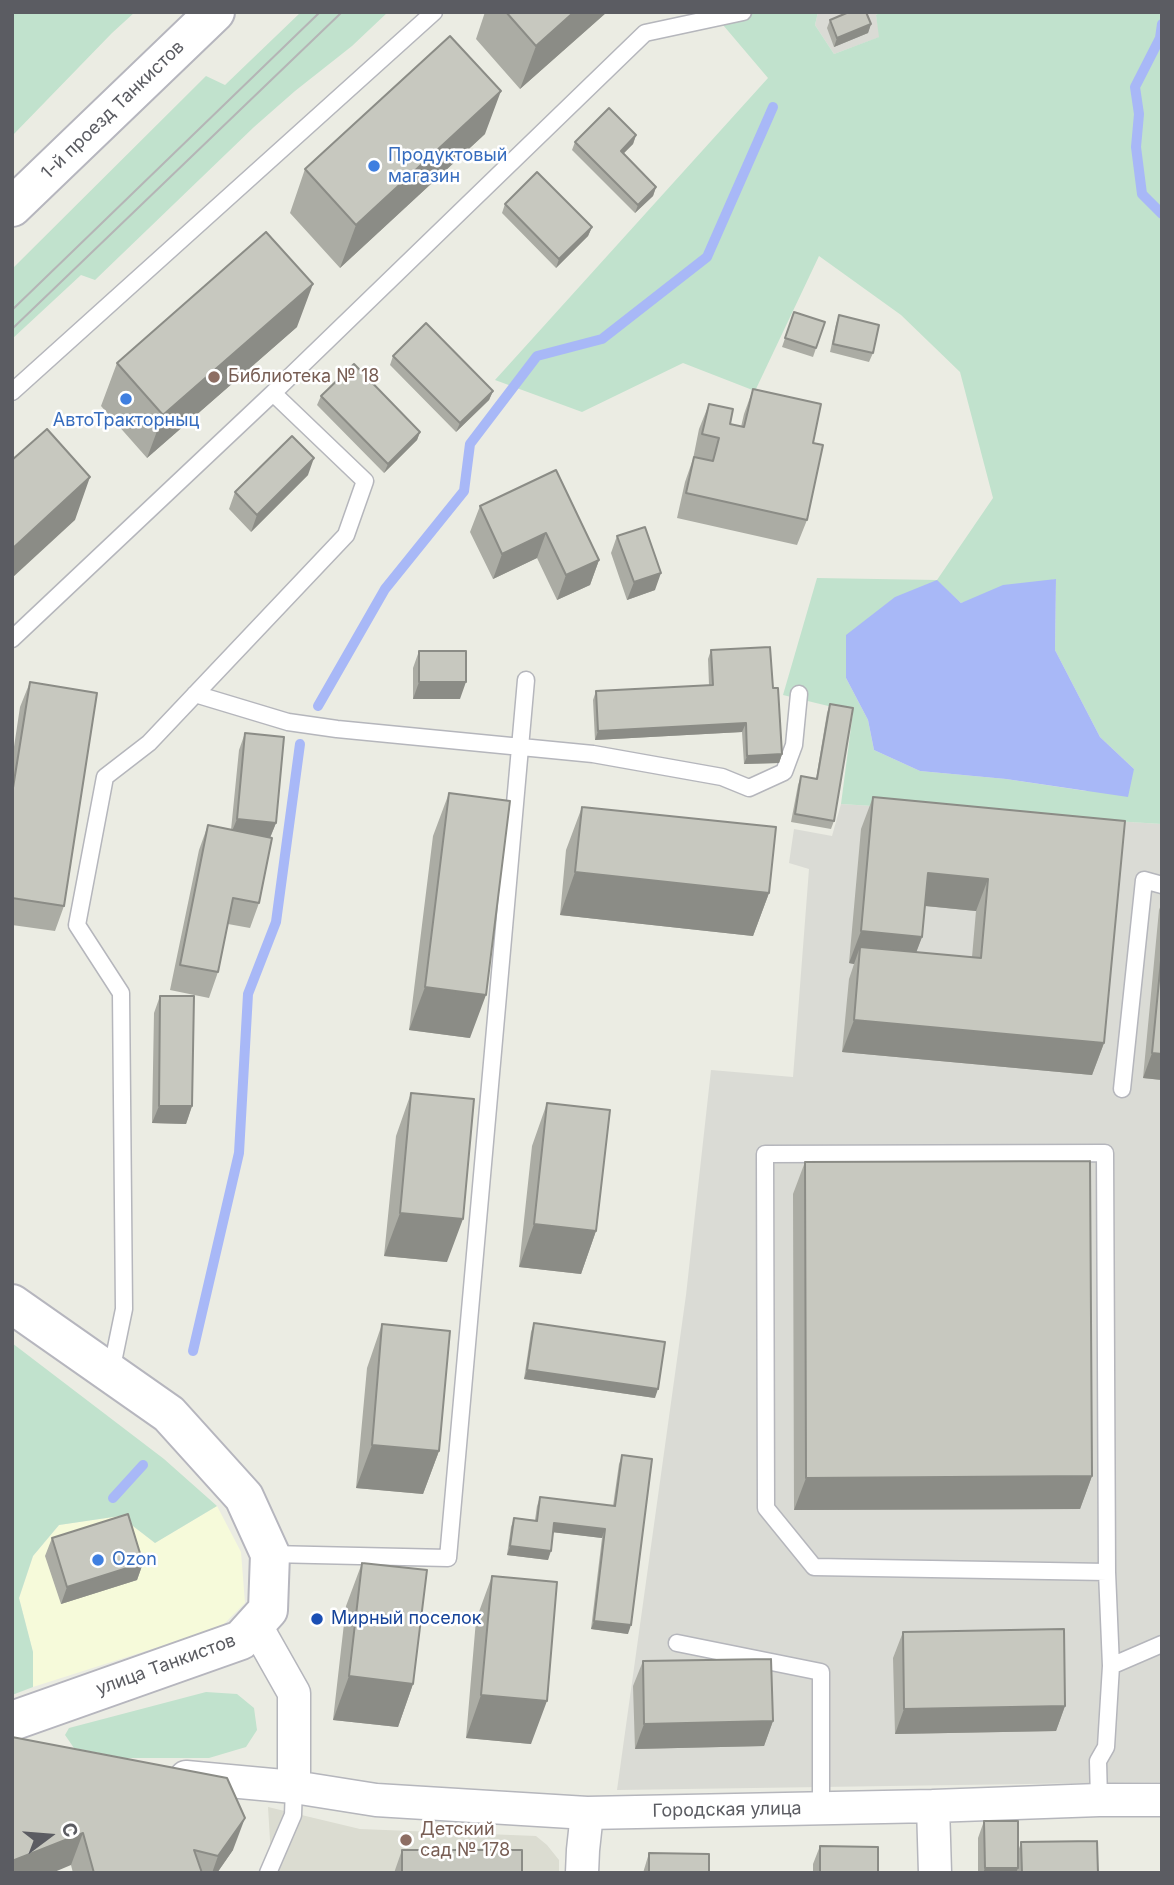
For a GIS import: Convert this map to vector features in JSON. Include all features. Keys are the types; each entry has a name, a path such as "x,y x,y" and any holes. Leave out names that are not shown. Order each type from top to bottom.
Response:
{"main road":[{"name":"1-й проезд Танкистов","path":"12,207 215,12"},
{"name":"улица Танкистов","path":"12,1304 169,1414 244,1497 270,1554 268,1610 241,1640 15,1737"}],"street":[{"path":"255,1624 294,1693 294,1787"},
{"name":"Городская улица","path":"161,1775 294,1787 376,1800 587,1814 1162,1800"},
{"path":"933,1806 935,1873"},
{"path":"582,1873 587,1814"}],"lane":[{"path":"12,392 435,12"},
{"path":"12,639 273,393 645,33 743,12"},
{"path":"111,1372 124,1309 121,993 77,925 104,777 149,743 346,534 365,481 273,393"},
{"path":"270,1554 448,1558 526,680"},
{"path":"195,694 288,722 593,754 722,777 749,788 784,772 794,746 799,694"},
{"path":"1122,1089 1144,880 1162,885"},
{"path":"1099,1800 1098,1761 1106,1747 1111,1666 1107,1572 1105,1153 765,1154 766,1508 814,1567 1107,1572"},
{"path":"677,1643 821,1672 821,1807"},
{"path":"1111,1666 1162,1644"},
{"path":"268,1873 293,1815 294,1787"}],"shaded area":[{"path":"12,12 135,12 12,136"},
{"path":"301,12 388,12 352,46 254,127 95,280 81,275 12,339 12,269 206,76 225,85"},
{"path":"712,12 818,12 815,25 834,54 879,37 876,15 881,12 1162,12 1162,824 841,804 853,712 783,695 817,578 937,580 993,498 960,372 901,315 819,256 755,391 683,363 582,412 495,380 768,78","holes":["1056,579 1055,650 1100,737 1134,769 1086,791 1006,779 920,771 874,750 868,720 846,678 937,581 961,603"]},
{"path":"818,12 881,12 876,15 880,37 834,54 815,25"},
{"path":"841,804 1162,824 1162,1782 617,1790 686,1295 711,1070 793,1077 809,869 789,863 794,829 832,836"},
{"path":"12,1343 164,1459 217,1506 155,1543 120,1516 59,1525 33,1556 19,1598 33,1652 33,1687 12,1695"},
{"path":"217,1506 241,1552 245,1603 221,1627 33,1687 33,1652 19,1598 33,1556 59,1525 120,1516 155,1543"},
{"path":"206,1692 237,1694 254,1708 257,1730 246,1747 209,1758 124,1758 74,1748 65,1735 69,1728"},
{"name":"Детский сад № 178","path":"268,1807 360,1829 536,1836 559,1860 559,1873 272,1873"}],"water":[{"path":"1056,579 1055,650 1100,737 1134,769 1128,797 1006,779 920,771 874,750 868,720 846,678 846,635 895,597 937,580 961,603 1003,585"}],"building":[{"path":"506,12 574,12 536,46"},
{"path":"849,12 866,12 871,24 837,38 830,20"},
{"path":"450,36 501,91 356,225 305,169"},
{"path":"609,108 636,135 621,151 656,187 638,205 575,142"},
{"path":"537,172 592,227 559,259 505,204"},
{"path":"266,232 313,284 163,415 117,363"},
{"path":"794,312 825,322 816,348 785,338"},
{"path":"839,315 879,325 873,353 833,344"},
{"path":"426,323 493,391 460,423 393,356"},
{"path":"354,364 420,432 388,464 321,396"},
{"path":"753,389 821,404 813,443 823,445 807,520 686,493 694,457 713,461 719,438 702,434 709,404 733,409 730,424 744,427"},
{"path":"47,429 90,477 12,549 12,460"},
{"path":"292,436 314,458 257,515 235,492"},
{"path":"556,470 599,560 566,575 546,533 502,554 480,506"},
{"path":"645,527 661,573 634,582 617,536"},
{"path":"770,647 773,688 778,688 782,754 747,756 746,723 598,731 596,691 713,685 711,650"},
{"path":"419,651 466,651 466,682 419,682"},
{"path":"30,682 97,693 64,906 12,898 12,794"},
{"path":"830,704 853,708 834,821 795,814 801,776 817,779"},
{"path":"245,733 284,737 276,823 237,819"},
{"path":"449,793 510,801 486,995 425,987"},
{"path":"873,797 1125,821 1104,1043 854,1020 860,947 981,958 988,879 928,873 922,937 861,931"},
{"path":"582,807 776,827 769,893 575,872"},
{"path":"208,825 272,838 259,903 233,898 218,972 180,965"},
{"path":"1162,950 1162,1054 1152,1053"},
{"path":"160,996 194,996 192,1106 159,1106"},
{"path":"411,1093 474,1099 463,1219 400,1213"},
{"path":"547,1103 610,1110 596,1231 534,1224"},
{"path":"1090,1161 1092,1476 806,1478 805,1162"},
{"path":"534,1323 665,1342 658,1389 527,1370"},
{"path":"382,1324 450,1331 439,1451 372,1445"},
{"path":"622,1455 652,1459 631,1625 594,1621 605,1529 554,1523 551,1551 510,1546 514,1518 537,1521 540,1497 615,1506"},
{"path":"128,1514 143,1563 67,1587 52,1538"},
{"path":"362,1563 427,1570 413,1684 349,1676"},
{"path":"492,1576 557,1582 547,1701 481,1695"},
{"path":"1064,1629 1065,1706 904,1709 903,1632"},
{"path":"771,1659 773,1721 644,1724 643,1661"},
{"path":"12,1737 227,1778 245,1818 218,1856 194,1850 202,1873 94,1873 83,1833 12,1861"},
{"path":"984,1821 1018,1821 1018,1868 985,1868"},
{"path":"1097,1841 1098,1873 1022,1873 1021,1842"},
{"path":"820,1846 878,1847 878,1873 820,1873"},
{"path":"402,1850 522,1850 522,1873 402,1873"},
{"path":"649,1853 709,1854 709,1873 649,1873"}],"waterway":[{"path":"1162,24 1160,38 1135,87 1139,114 1136,147 1142,194 1162,214"},
{"path":"318,706 385,589 464,491 470,444 537,356 602,339 707,257 773,107"},
{"path":"193,1351 239,1153 248,994 276,922 300,744"},
{"path":"113,1498 143,1465"}],"tram line":[{"path":"12,310 320,12"},
{"path":"12,329 342,12"}],"place":[{"name":"Продуктовый магазин","path":"374,166"},
{"name":"Библиотека № 18","path":"214,377"},
{"name":"АвтоТракторныц","path":"126,399"},
{"name":"Ozon","path":"98,1560"},
{"name":"Мирный поселок","path":"317,1619"},
{"name":"Детский сад № 178","path":"406,1840"}]}
